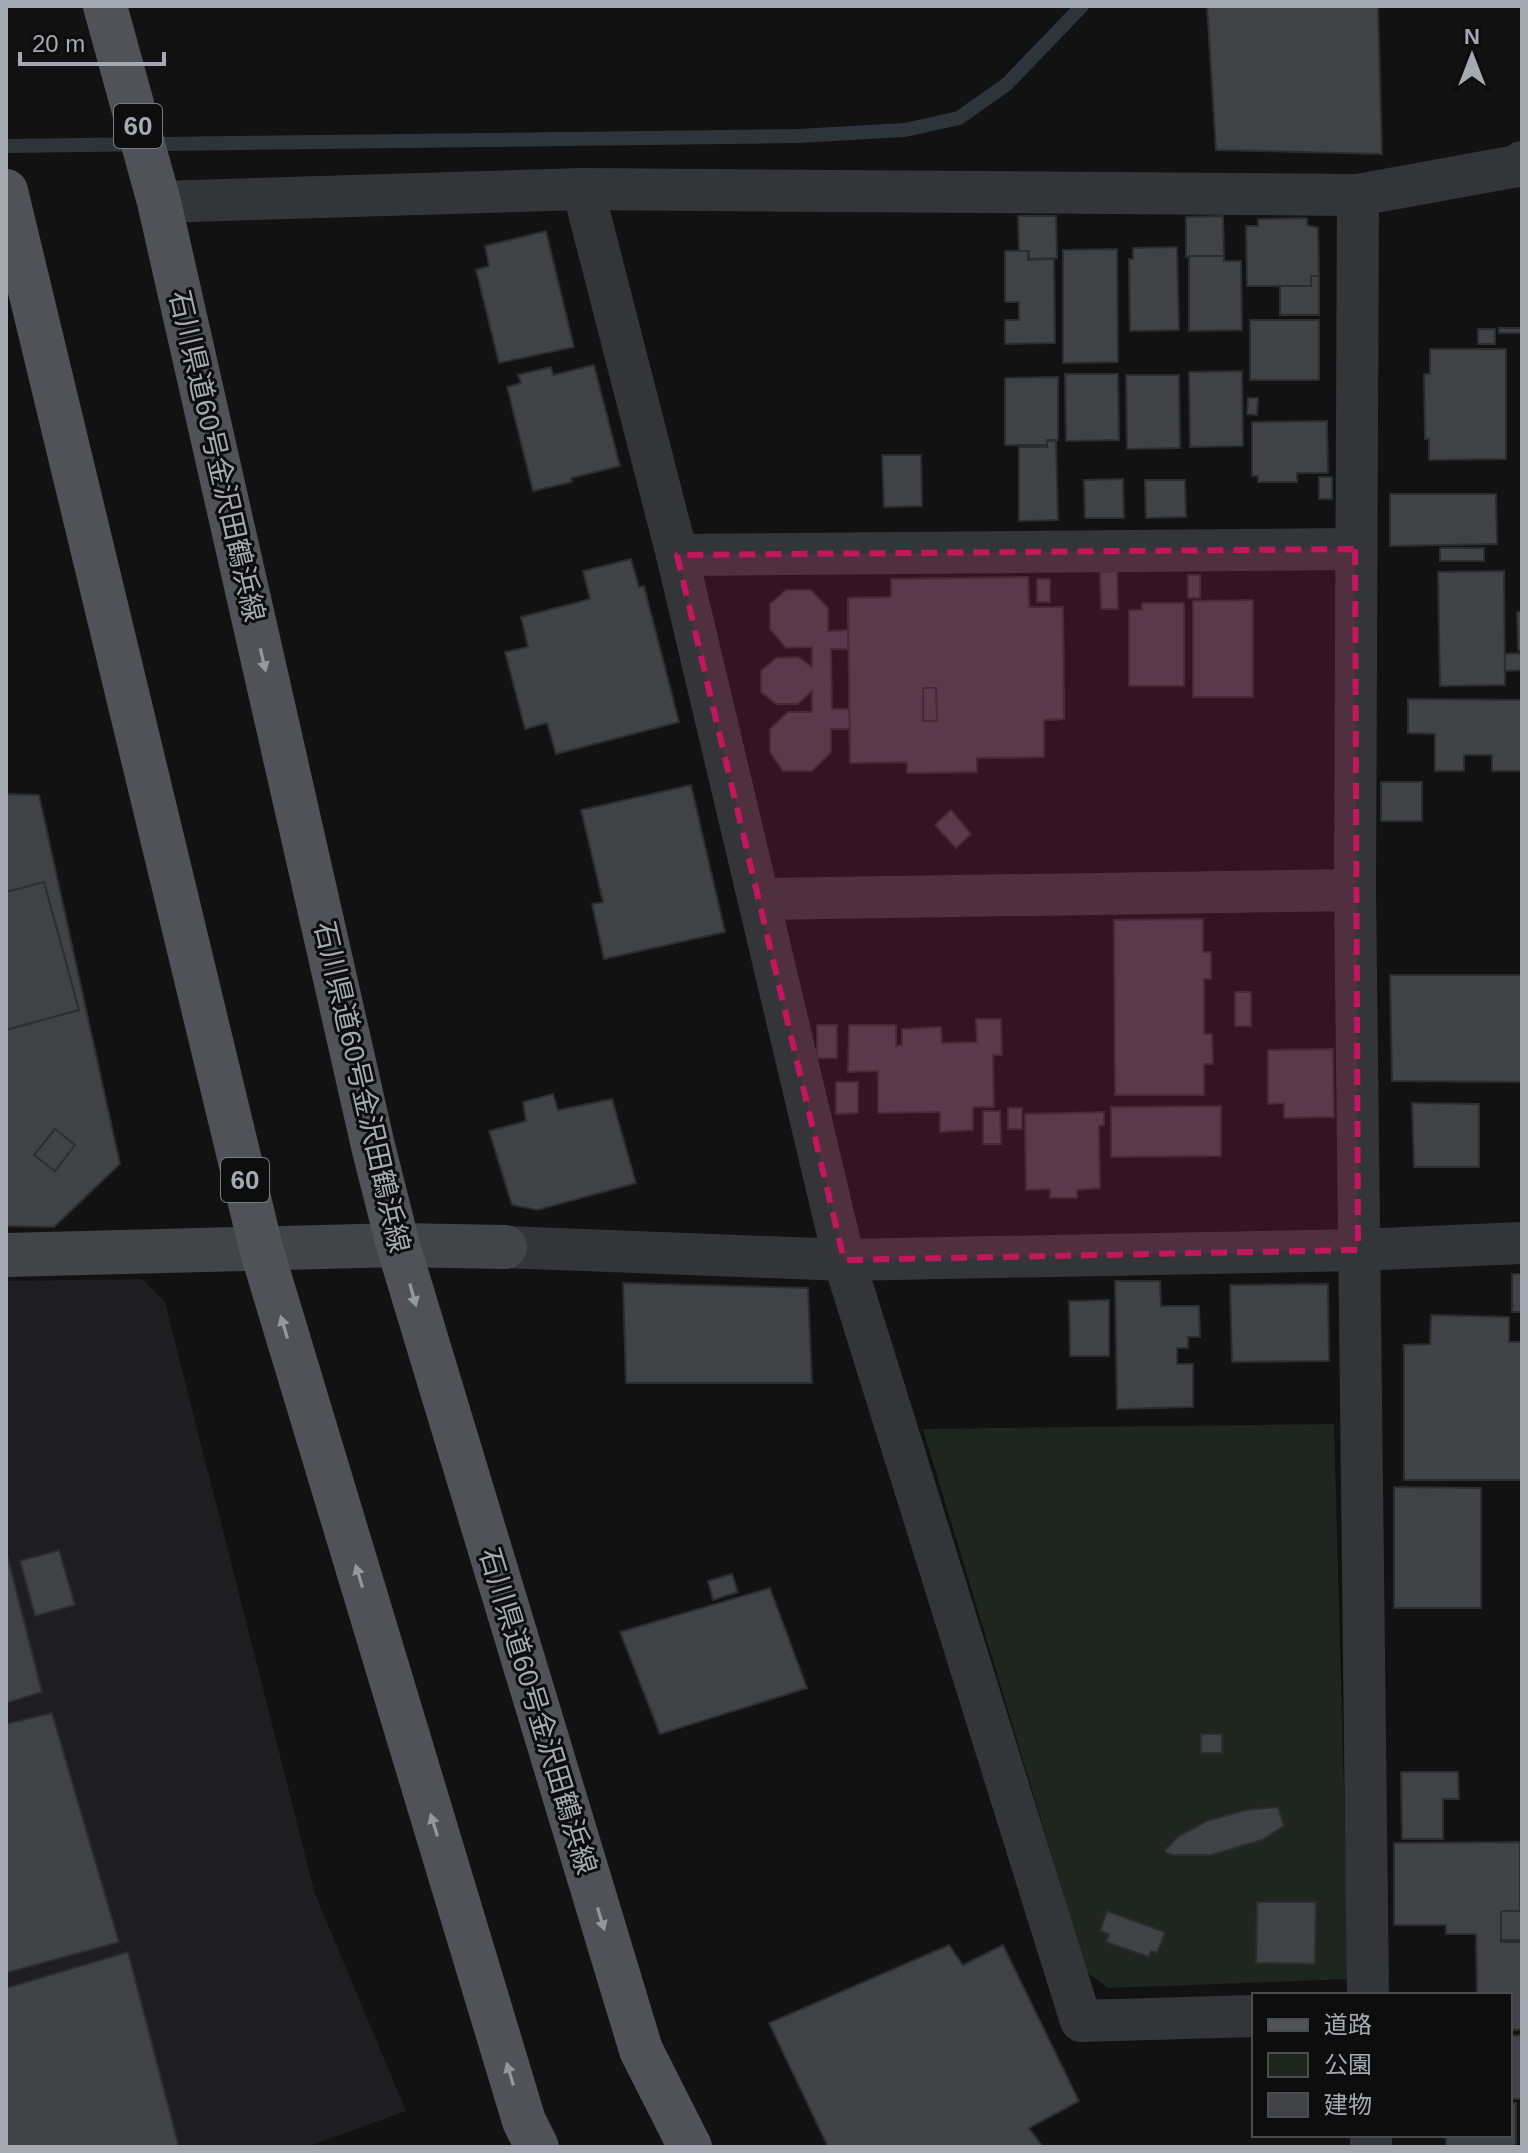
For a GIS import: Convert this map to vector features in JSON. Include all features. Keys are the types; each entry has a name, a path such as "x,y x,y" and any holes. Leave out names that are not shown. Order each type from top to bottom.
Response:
{"main road":[{"name":"石川県道60号金沢田鶴浜線","path":"105,6 159,202 398,1245 641,2050 690,2147"},
{"name":"60","path":"6,195 261,1248 524,2121 537,2147"}],"street":[{"path":"159,202 583,189 1358,195 1517,166 1522,162"},
{"path":"583,189 677,555 844,1260 1081,2021 1252,2016"},
{"path":"1358,195 1355,890 1368,1993"},
{"path":"677,555 1355,549"},
{"path":"760,899 1355,890"},
{"path":"6,1255 398,1245 844,1260 1358,1250 1522,1243"}],"highlighted area":[{"path":"1355,549 1358,1250 844,1260 677,555"}],"shaded area":[{"path":"142,1279 165,1302 315,1894 406,2111 307,2147 6,2147 6,1281"}],"green space":[{"path":"1334,1424 1349,1979 1108,1988 1087,1972 923,1429"}],"building":[{"path":"1207,6 1378,6 1382,154 1216,150"},
{"path":"1018,216 1056,216 1057,258 1029,259 1029,251 1019,251"},
{"path":"1223,216 1224,256 1186,257 1186,217"},
{"path":"1307,218 1307,225 1318,228 1319,276 1311,276 1311,286 1247,286 1246,226 1258,226 1258,219"},
{"path":"546,231 574,347 499,363 476,270 489,266 485,246"},
{"path":"1177,247 1179,330 1130,331 1129,259 1133,259 1133,248"},
{"path":"1117,249 1118,362 1063,363 1063,250"},
{"path":"1005,251 1028,251 1028,260 1054,259 1055,343 1005,344 1005,320 1019,320 1019,302 1005,302"},
{"path":"1189,256 1224,256 1224,261 1241,261 1242,330 1189,331"},
{"path":"1311,276 1319,276 1319,315 1280,315 1280,286 1311,286"},
{"path":"1250,320 1319,320 1319,380 1250,380"},
{"path":"1499,328 1522,328 1522,333 1499,333"},
{"path":"1478,329 1495,329 1495,344 1478,344"},
{"path":"1430,349 1506,349 1506,459 1429,460 1429,439 1425,439 1424,374 1430,374"},
{"path":"594,365 620,466 533,491 507,387 521,383 518,375 551,367 553,375"},
{"path":"1242,371 1243,446 1190,447 1189,372"},
{"path":"1065,374 1118,374 1119,440 1066,441"},
{"path":"1126,375 1179,375 1180,448 1127,449"},
{"path":"1058,377 1058,440 1047,440 1047,445 1005,445 1005,378"},
{"path":"1248,398 1258,398 1257,415 1247,414"},
{"path":"1327,421 1328,473 1297,473 1297,482 1258,482 1258,476 1252,476 1252,422"},
{"path":"1047,441 1056,441 1058,520 1019,521 1019,447 1047,447"},
{"path":"882,455 921,455 922,506 884,507"},
{"path":"1319,477 1332,477 1332,499 1319,499"},
{"path":"1123,479 1124,518 1085,518 1084,480"},
{"path":"1145,480 1185,480 1186,517 1146,518"},
{"path":"1390,494 1496,494 1497,544 1390,546"},
{"path":"1440,548 1484,548 1484,561 1440,561"},
{"path":"631,559 639,587 644,586 679,722 556,754 547,723 525,729 505,652 528,647 521,617 590,599 583,571"},
{"path":"1117,571 1118,609 1101,609 1100,572"},
{"path":"1504,571 1505,685 1440,686 1438,572"},
{"path":"1188,575 1200,575 1200,598 1188,598"},
{"path":"1028,577 1029,607 1063,607 1064,719 1044,720 1044,757 977,758 977,772 907,773 907,762 850,763 848,598 891,597 891,579","holes":["923,688 936,688 937,721 923,721"]},
{"path":"1028,577 1029,607 1063,607 1064,719 1044,720 1044,757 977,758 977,772 907,773 907,762 850,763 848,598 891,597 891,579"},
{"path":"1037,579 1050,579 1050,602 1037,602"},
{"path":"786,590 811,590 828,608 828,631 848,630 848,649 831,649 832,709 849,709 850,729 831,729 831,752 812,771 783,771 770,752 770,729 788,712 812,712 812,691 798,704 776,704 761,692 761,671 776,658 798,657 812,667 812,647 786,648 770,629 770,604"},
{"path":"1253,600 1253,697 1193,697 1193,601"},
{"path":"1142,603 1184,603 1184,686 1129,686 1129,610 1142,610"},
{"path":"1517,612 1522,612 1522,650 1518,650"},
{"path":"1522,653 1522,670 1505,671 1505,654"},
{"path":"923,688 936,688 937,721 923,721"},
{"path":"1408,699 1522,700 1522,771 1492,771 1492,755 1464,755 1464,771 1435,771 1435,734 1408,733"},
{"path":"1381,782 1422,782 1422,821 1381,821"},
{"path":"691,785 725,932 604,959 592,904 603,902 581,810"},
{"path":"6,794 39,795 120,1164 54,1227 6,1226"},
{"path":"951,810 971,834 956,848 935,825"},
{"path":"44,882 79,1010 6,1030 6,892"},
{"path":"1203,919 1203,952 1211,952 1211,979 1204,979 1204,1034 1212,1034 1213,1064 1204,1064 1204,1095 1115,1095 1114,920"},
{"path":"1390,975 1522,975 1522,1082 1392,1081"},
{"path":"1235,992 1251,992 1251,1026 1235,1026"},
{"path":"976,1019 1001,1019 1002,1055 993,1055 994,1107 973,1107 973,1130 940,1132 940,1112 878,1113 878,1071 848,1072 849,1025 896,1025 896,1046 902,1045 902,1029 941,1027 942,1043 977,1042"},
{"path":"817,1025 837,1025 837,1058 817,1058"},
{"path":"1333,1049 1334,1117 1284,1118 1284,1103 1268,1104 1268,1050"},
{"path":"836,1082 858,1082 858,1113 836,1114"},
{"path":"553,1094 558,1110 612,1099 636,1183 537,1210 512,1205 489,1131 526,1121 523,1102"},
{"path":"1412,1103 1479,1104 1479,1167 1414,1167"},
{"path":"1221,1106 1221,1156 1111,1157 1111,1107"},
{"path":"1008,1108 1022,1108 1022,1129 1008,1129"},
{"path":"983,1111 1000,1111 1001,1144 983,1144"},
{"path":"1104,1112 1104,1125 1099,1126 1100,1188 1077,1190 1077,1198 1050,1198 1050,1189 1026,1190 1025,1114"},
{"path":"55,1129 75,1145 55,1171 34,1155"},
{"path":"1512,1274 1522,1274 1522,1312 1512,1312"},
{"path":"1115,1281 1160,1281 1161,1306 1199,1306 1200,1337 1188,1337 1188,1348 1177,1348 1177,1364 1193,1364 1193,1407 1117,1409"},
{"path":"623,1283 808,1288 812,1383 626,1383"},
{"path":"1328,1284 1329,1361 1232,1362 1230,1285"},
{"path":"1109,1300 1109,1356 1070,1356 1069,1301"},
{"path":"1431,1315 1509,1317 1509,1342 1522,1342 1522,1480 1404,1480 1404,1345 1430,1344"},
{"path":"1394,1487 1481,1488 1481,1608 1394,1608"},
{"path":"6,1550 42,1692 6,1703"},
{"path":"59,1550 75,1605 35,1616 20,1561"},
{"path":"732,1574 738,1592 713,1600 708,1581"},
{"path":"770,1588 807,1688 660,1734 620,1632"},
{"path":"52,1713 119,1942 6,1973 6,1724"},
{"path":"1201,1734 1222,1734 1222,1753 1201,1753"},
{"path":"1401,1772 1458,1772 1459,1799 1443,1799 1443,1839 1402,1839"},
{"path":"1278,1807 1284,1826 1262,1840 1211,1855 1166,1853 1165,1850 1179,1836 1207,1821 1246,1810"},
{"path":"1520,1842 1520,1911 1501,1911 1501,1942 1522,1942 1522,2030 1512,2030 1512,1993 1477,1993 1476,1934 1446,1934 1446,1925 1394,1925 1394,1843"},
{"path":"1257,1902 1316,1902 1315,1964 1256,1963"},
{"path":"1107,1911 1165,1932 1157,1953 1151,1951 1149,1957 1106,1942 1109,1934 1100,1931"},
{"path":"1501,1911 1522,1911 1522,1940 1501,1940"},
{"path":"949,1945 963,1965 1003,1945 1079,2101 1029,2128 1043,2147 828,2147 769,2023"},
{"path":"128,1952 179,2147 6,2147 6,1988"},
{"path":"1522,2035 1522,2099 1512,2099 1512,2036"},
{"path":"1512,2103 1516,2103 1516,2147 1446,2147 1446,2137 1512,2137"}],"waterway":[{"path":"6,146 798,136 905,130 959,118 1007,84 1082,6"}]}
